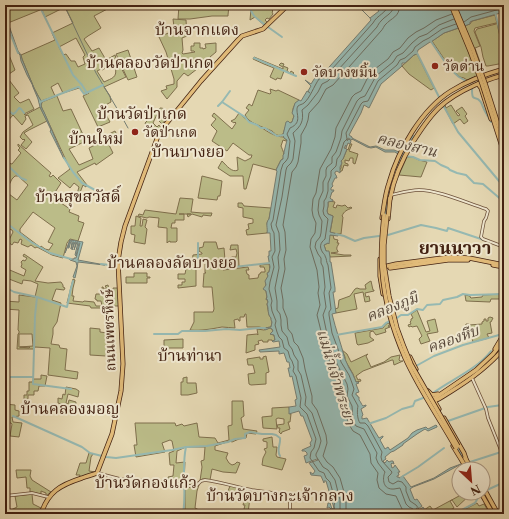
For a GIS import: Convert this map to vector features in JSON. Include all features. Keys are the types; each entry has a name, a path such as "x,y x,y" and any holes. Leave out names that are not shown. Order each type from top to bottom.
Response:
{"main road":[{"name":"ถนนเพชรหึงษ์","path":"96,473 112,434 121,389 123,364 118,262 121,242 125,226 158,138 164,127 201,81 238,40 244,35 263,29 288,5"},
{"path":"453,5 482,76 504,143"},
{"path":"453,5 477,69 504,153"},
{"path":"504,69 476,78 453,90 432,106 423,117 398,157 389,181 380,240 390,320 395,338 401,353 418,379 432,395 439,396 472,378 504,344"},
{"path":"464,460 411,364 397,328 389,296 384,264 386,216 397,171 426,121 442,104 461,92 488,80 504,75"},
{"path":"488,80 486,85 504,140"},
{"path":"478,84 484,95 504,158"},
{"path":"484,95 486,92 489,93"},
{"path":"390,196 382,256 387,264 392,266 448,260 465,260 504,266"},
{"path":"385,200 386,216"},
{"path":"384,268 388,270 392,266 450,257 462,257 504,266"},
{"path":"424,261 423,262 433,262"},
{"path":"385,262 384,268 386,289 403,341 418,379 428,403 435,406 464,453 464,460"},
{"path":"488,361 504,334"},
{"path":"435,406 439,396 488,361 504,340"},
{"path":"488,361 496,358 504,348"},
{"path":"428,391 464,460"},
{"path":"435,406 439,396"},
{"path":"428,403 435,406"},
{"path":"41,514 48,498 56,490 68,483 96,473"},
{"path":"486,501 493,514"},
{"path":"491,501 498,514"}],"street":[{"path":"390,196 416,190 424,190 438,193 486,209 488,211 484,221 481,237 504,247"},
{"path":"472,378 486,408 488,418 504,458"},
{"path":"96,473 117,479 172,482 189,486 197,485 203,480 289,496 290,514"},
{"path":"5,496 32,493 48,498"}],"green space":[{"path":"9,5 38,5 40,10 8,23 5,17 9,13"},
{"path":"40,5 69,5 45,17"},
{"path":"72,5 115,5 94,16 101,28 84,39 92,51 99,48 106,60 115,55 116,58 111,61 113,64 118,62 126,77 104,87 110,96 111,102 102,107 110,122 98,127 83,96 89,93 88,92 85,94 79,88 63,93 58,83 51,87 55,96 41,101 22,59 21,55 55,40 52,33 73,23 66,9","holes":["76,38 85,55 83,57 85,64 78,67 75,61 71,61 66,54 63,55 59,47","113,64 115,66 116,73 114,77 104,82 97,71"]},
{"path":"179,5 229,5 228,16 178,19"},
{"path":"257,5 266,5 269,7 273,5 275,7 272,10 273,14 269,19 267,18 265,20 268,23 265,26 255,17 250,20 251,9"},
{"path":"495,15 502,45 504,63 486,66 481,47 475,32 477,29 496,23 475,28 474,31 480,46 475,48 484,73 467,80 460,77 451,69 432,41 444,33 470,24 472,21"},
{"path":"173,19 186,20 187,36 182,38 183,54 195,52 191,51 191,46 194,46 194,43 200,43 200,48 203,49 206,48 205,44 216,43 216,52 210,57 214,65 211,68 206,61 195,66 197,69 188,76 184,73 177,81 177,87 167,99 161,91 167,89 166,86 174,84 174,79 166,52 159,37 173,31 175,35"},
{"path":"5,45 15,70 6,76 19,93 14,97 20,103 29,99 34,109 24,114 25,115 40,107 47,121 24,133 32,142 26,149 21,145 25,140 20,137 23,132 33,125 28,115 25,116 26,119 22,125 13,115 14,114 12,114 5,107"},
{"path":"128,50 137,77 128,80 116,54"},
{"path":"417,54 434,88 431,90 409,74 402,66"},
{"path":"254,57 283,69 283,67 279,65 281,63 284,64 283,66 288,68 287,71 290,73 291,71 294,75 284,71 281,79 277,78 276,80 270,77 274,68 253,59"},
{"path":"270,89 276,91 278,90 299,100 294,107 292,122 289,122 286,125 283,134 280,135 276,135 272,131 253,123 245,115 249,110 246,108 249,104 252,106 258,90 270,94"},
{"path":"57,96 63,111 71,109 86,141 69,149 79,165 93,159 89,148 111,137 109,134 115,131 117,135 107,141 113,153 96,165 95,163 77,172 87,185 86,187 83,185 79,195 77,194 79,187 74,183 70,188 58,178 70,169 41,106 42,102"},
{"path":"445,105 446,108 451,105 458,116 460,115 456,111 462,107 467,114 465,116 468,121 464,124 460,119 453,124 444,106"},
{"path":"160,108 166,110 169,116 162,124 159,121 162,118 161,111 158,112 153,123 157,127 159,125 161,128 156,132 153,130 154,128 148,129 145,123"},
{"path":"5,109 13,115 6,123 5,122"},
{"path":"214,113 232,129 236,123 231,121 235,119 239,113 252,123 270,133 284,137 287,140 283,140 281,146 284,152 284,157 276,170 253,164 246,189 244,189 243,176 230,176 218,168 222,161 232,170 236,171 238,170 237,157 245,161 251,158 252,155 249,155 233,143 227,151 212,141 217,131 211,125 216,119 212,116"},
{"path":"18,144 51,173 49,176 51,177 53,175 61,183 52,197 70,209 69,212 79,216 78,221 84,223 78,241 70,239 67,243 63,258 52,255 31,245 28,247 21,244 22,240 20,239 18,243 14,242 12,245 8,242 13,232 7,228 8,226 5,224 5,191 17,200 28,185 18,176 15,176 5,190 5,160 12,164 21,153 18,150 20,148","holes":["33,212 55,228 48,242 53,244 49,250 41,246 40,247 20,232 20,229"]},
{"path":"350,144 352,144 349,151 358,154 355,164 353,163 353,158 350,158 349,161 345,160 345,163 348,164 348,166 344,165 342,171 340,172 341,161"},
{"path":"407,157 413,157 427,162 421,177 399,175"},
{"path":"202,176 222,181 220,196 218,196 217,200 198,198"},
{"path":"180,198 193,199 191,212 212,213 211,216 203,215 202,217 192,214 188,217 187,214 184,214 184,220 175,220 175,223 172,223 171,228 177,228 177,241 170,241 167,243 167,228 158,227 159,218 138,216 139,214 143,215 145,210 176,214"},
{"path":"329,201 335,202 333,207 336,208 337,205 345,205 348,208 352,208 346,211 342,216 341,234 330,233 333,216 328,214 327,211"},
{"path":"238,203 242,203 244,206 271,208 267,223 267,233 247,235 246,230 249,229 248,224 253,223 253,219 243,217 243,208 238,207"},
{"path":"136,216 141,218 140,226 142,226 143,219 147,220 145,227 147,229 145,244 134,242 135,235 131,234 131,226 135,226"},
{"path":"329,235 333,235 334,239 338,240 337,243 339,243 337,248 338,252 331,253 351,256 330,257 329,252 326,251 324,245 328,243"},
{"path":"204,242 216,242 218,249 224,248 225,260 236,257 236,249 230,250 231,245 238,245 239,266 227,266 225,262 192,262 193,255 202,254 199,251 199,248 203,247"},
{"path":"24,254 43,267 35,281 48,283 61,282 65,288 64,290 56,289 52,300 61,303 57,322 53,328 51,344 59,345 60,348 67,349 65,370 78,372 77,379 48,375 50,348 35,347 34,349 17,349 19,310 5,309 5,301 19,302 19,295 35,297 38,284 23,280 22,284 9,279 5,287 5,268 24,276 26,270 21,267 21,262 23,260 25,261 27,258 23,256","holes":["19,334 32,334 33,346 20,347 30,347 29,348 19,347"]},
{"path":"187,264 196,264 196,286 178,288 178,285 182,285 182,282 185,282 185,279 178,279 178,274 185,274"},
{"path":"205,264 223,264 223,270 248,267 249,270 246,270 247,274 249,275 249,279 258,278 261,272 265,272 264,267 260,267 260,265 269,264 270,269 267,274 268,276 265,290 269,315 272,322 271,327 247,327 245,314 244,317 240,317 240,321 238,319 234,320 235,328 222,327 190,330 194,322 194,312 213,312 214,309 212,287 203,287 204,273 206,273"},
{"path":"134,273 147,273 147,277 150,278 147,278 147,283 126,283 126,277 134,277"},
{"path":"73,279 75,280 72,296 74,296 73,301 94,302 96,306 102,306 101,301 97,301 95,299 96,294 102,294 102,287 106,289 105,286 108,285 109,290 118,288 119,306 112,306 113,317 111,313 102,313 102,308 91,308 90,306 67,303"},
{"path":"371,281 374,291 365,293 366,297 369,296 370,301 365,302 363,292 354,294 357,309 336,313 335,309 338,308 339,300 350,296 357,288 366,289 365,285"},
{"path":"504,294 504,299 491,299 490,302 466,301 465,295 470,296 471,298 482,297 483,295"},
{"path":"417,310 426,332 430,331 427,321 435,319 438,332 427,334 430,341 421,344 419,339 422,336 417,326 409,327 408,325 411,324 411,319 413,318 411,314"},
{"path":"488,318 493,318 490,322 492,333 487,334 489,338 473,342 472,338 464,340 462,334 464,334 463,331 466,324 482,324 484,319 488,321"},
{"path":"389,323 390,325 388,326 390,327 385,329 386,332 376,335 373,331 370,332 370,337 374,340 368,343 357,344 355,333 383,328"},
{"path":"90,328 100,329 100,332 107,333 108,329 112,329 113,333 108,334 106,356 90,355"},
{"path":"270,328 273,331 270,334 274,335 275,340 268,340 268,342 263,342 262,340 258,341 259,344 255,345 255,350 246,353 247,335 258,335 257,329 264,330"},
{"path":"183,339 183,348 164,348 164,340"},
{"path":"342,350 347,354 351,362 368,354 366,356 371,367 384,362 391,357 400,355 399,360 403,361 394,365 392,360 363,371 356,376 358,380 360,379 361,381 356,382 345,360"},
{"path":"266,356 269,372 266,373 266,384 249,384 248,374 255,373 253,365 248,365 247,359 260,357 260,359 263,359 263,357"},
{"path":"41,375 47,376 45,386 39,386 38,391 34,391 34,395 28,395 28,399 24,399 24,395 27,395 27,391 29,391 29,382 32,382 34,379 41,379"},
{"path":"187,377 187,383 196,383 197,393 181,395 181,382 183,382 183,378"},
{"path":"66,387 79,391 78,397 68,394 66,403 68,404 69,400 76,402 75,409 58,403 58,398 62,399 63,394 65,395"},
{"path":"232,401 243,401 244,416 241,418 243,429 257,431 256,434 247,433 246,438 215,446 215,450 228,453 226,458 229,463 232,465 237,462 240,463 236,473 212,469 210,480 202,479 200,481 202,467 201,461 204,460 205,447 186,447 177,451 176,463 185,462 184,484 168,481 168,477 173,476 174,465 170,465 169,453 174,451 172,441 170,440 162,443 165,452 136,457 134,445 137,445 135,423 175,423 176,426 182,424 184,426 197,423 199,437 215,438 218,443 229,440 228,426 232,425"},
{"path":"5,404 15,405 15,410 19,411 19,416 12,417 13,422 22,423 19,437 10,436 12,424 5,423"},
{"path":"289,407 291,414 290,422 288,422 290,429 282,432 281,434 279,432 280,428 278,428 277,425 284,424 284,419 278,418 276,419 277,429 263,428 262,417 272,416 272,408"},
{"path":"272,437 273,447 277,447 277,457 286,459 282,470 262,465 266,452 264,449 267,448 267,442 263,441 263,439"},
{"path":"89,453 93,454 91,457 89,471 96,472 79,478 80,475 76,475 80,463 86,463"},
{"path":"16,470 31,470 30,476 32,480 51,492 46,496 46,493 41,491 41,494 30,492 30,488 27,488 26,477 17,478"},
{"path":"184,481 200,482 195,485 185,485"},
{"path":"185,485 199,485 195,508 201,511 200,514 183,514 185,510"},
{"path":"230,486 251,490 248,513 242,513 245,505 243,505 245,497 234,494 232,499 227,499 226,496"},
{"path":"32,494 33,504 41,508 39,514 35,512 28,514 11,514 11,510 17,507 15,496"},
{"path":"451,500 454,508 443,514 428,514 424,510 430,506 433,510"},
{"path":"453,501 463,501 457,507"},
{"path":"477,503 479,506 484,504 490,514 456,514"}],"water":[{"name":"แม่น้ำเจ้าพระยา","path":"378,5 381,9 387,5 504,5 504,12 472,21 470,24 444,33 418,50 417,54 405,63 402,63 401,67 381,84 369,108 364,105 349,135 370,147 376,146 385,150 394,150 399,152 398,154 395,152 385,152 376,147 371,148 367,147 348,138 347,141 349,139 351,141 350,144 348,143 346,148 346,145 344,148 347,149 341,161 340,173 337,171 335,172 337,178 335,178 331,188 331,190 334,190 330,198 333,201 328,202 328,214 333,216 330,232 338,234 338,236 330,235 329,244 324,245 326,251 329,251 335,288 335,292 333,292 336,313 332,314 345,360 356,382 359,383 356,384 359,392 356,393 356,395 359,397 359,400 363,406 366,405 361,409 363,415 362,419 367,418 379,438 383,436 380,440 385,449 388,447 390,450 417,430 437,426 428,431 425,429 417,434 391,452 383,461 385,463 387,460 389,462 393,461 394,464 391,464 392,468 395,465 400,472 398,472 399,475 397,477 399,478 403,476 411,487 434,478 451,468 451,470 434,479 410,489 414,499 417,499 422,506 418,509 416,508 419,512 419,510 423,507 428,514 331,514 331,509 329,507 327,508 328,503 330,503 332,509 334,508 326,481 324,481 324,483 321,476 311,475 310,472 313,474 315,471 309,463 318,460 317,459 306,463 304,456 307,455 307,453 302,451 311,446 310,443 312,440 303,416 301,416 299,411 289,414 289,407 296,406 295,400 297,399 292,376 290,377 288,368 290,368 289,362 287,362 284,353 279,354 279,351 260,352 259,350 280,347 279,341 272,341 275,340 274,335 270,334 273,331 272,329 270,328 265,330 264,328 271,327 272,322 267,299 266,300 266,291 263,289 266,285 265,281 268,276 267,273 269,272 270,267 268,256 269,251 271,251 270,233 267,233 267,224 276,170 283,159 287,140 283,135 286,122 292,122 294,116 292,113 295,103 299,100 301,101 307,91 310,93 308,91 311,86 305,80 311,84 318,73 322,75 371,20 370,18 379,11 375,6"},
{"path":"7,20 18,51 21,55 34,88 42,102 42,108 64,159 50,131 51,130 40,107 32,84 21,61 20,55 18,53 12,36 10,34"},
{"path":"70,240 83,242 78,260 105,265 78,262 75,278 73,277 77,266 76,262 69,259 76,258 80,243 76,256 78,242 74,250 75,242 72,250 74,242 71,249 72,241 68,248"}],"waterway":[{"path":"5,17 9,11 8,5"},
{"path":"39,5 73,75 87,93"},
{"path":"250,5 251,12 265,25"},
{"path":"357,5 370,18"},
{"path":"66,9 96,73 122,117"},
{"path":"495,12 503,44 504,60"},
{"path":"5,19 7,23"},
{"path":"268,27 282,37"},
{"path":"10,33 18,53"},
{"path":"430,40 449,68 466,81"},
{"path":"416,51 440,99"},
{"path":"254,58 296,76"},
{"path":"40,102 78,87 84,94 103,85"},
{"path":"472,89 473,97 481,102 491,122"},
{"path":"222,102 230,91"},
{"path":"218,106 222,102 245,117 249,122 261,128 265,128 277,136 284,135"},
{"path":"443,105 458,132 504,187"},
{"path":"5,108 13,114 19,108 24,113"},
{"path":"123,119 128,128"},
{"path":"385,216 393,175 413,136"},
{"name":"คลองสาน","path":"404,156 413,157 420,160 435,161 450,170 466,175 474,183 483,184 504,202"},
{"path":"64,158 82,183 108,197"},
{"path":"5,163 21,178 26,180"},
{"path":"5,222 31,242 50,253 71,259"},
{"path":"388,235 421,225 447,231 448,228 484,240"},
{"path":"336,234 355,241 379,236"},
{"path":"198,243 198,263"},
{"path":"101,264 110,265 115,262 199,263"},
{"path":"225,268 270,263"},
{"path":"70,292 73,281"},
{"path":"5,287 14,292 37,297 67,307 70,293"},
{"name":"คลองภูมิ","path":"336,335 382,327 386,323 401,315 408,315 417,309 423,310 427,305 440,304 443,300 463,294 504,294"},
{"path":"37,297 33,384 71,389"},
{"path":"154,334 178,334 182,331 265,328"},
{"name":"คลองหีบ","path":"416,366 434,356 463,345 499,335"},
{"path":"433,393 478,364 491,351"},
{"path":"499,359 504,359"},
{"path":"5,377 33,377"},
{"path":"368,424 386,418 402,409 413,406 415,401 423,398"},
{"path":"448,421 488,407 502,405 504,401"},
{"path":"13,416 82,447 90,453 106,457 116,458 186,447 207,446 245,438 245,434 250,432 272,434 280,438 278,452 280,456"},
{"path":"183,514 184,464 186,447"},
{"path":"401,478 444,448"},
{"path":"457,448 464,459"},
{"path":"473,461 501,452"},
{"path":"491,488 504,481"},
{"path":"454,514 476,501"}],"place":[{"name":"วัดด่าน","path":"435,66"},
{"name":"วัดบางขมิ้น","path":"304,72"},
{"name":"วัดป่าเกด","path":"135,132"}],"district":[{"name":"บ้านจากแดง","path":"197,29"},
{"name":"บ้านคลองวัดป่าเกด","path":"150,62"},
{"name":"บ้านวัดป่าเกด","path":"142,113"},
{"name":"บ้านใหม่","path":"96,138"},
{"name":"บ้านบางยอ","path":"188,151"},
{"name":"บ้านสุขสวัสดิ์","path":"78,196"},
{"name":"ยานนาวา","path":"455,248"},
{"name":"บ้านคลองลัดบางยอ","path":"172,262"},
{"name":"บ้านท่านา","path":"190,355"},
{"name":"บ้านคลองมอญ","path":"70,408"},
{"name":"บ้านวัดกองแก้ว","path":"146,482"},
{"name":"บ้านวัดบางกะเจ้ากลาง","path":"280,495"}]}
